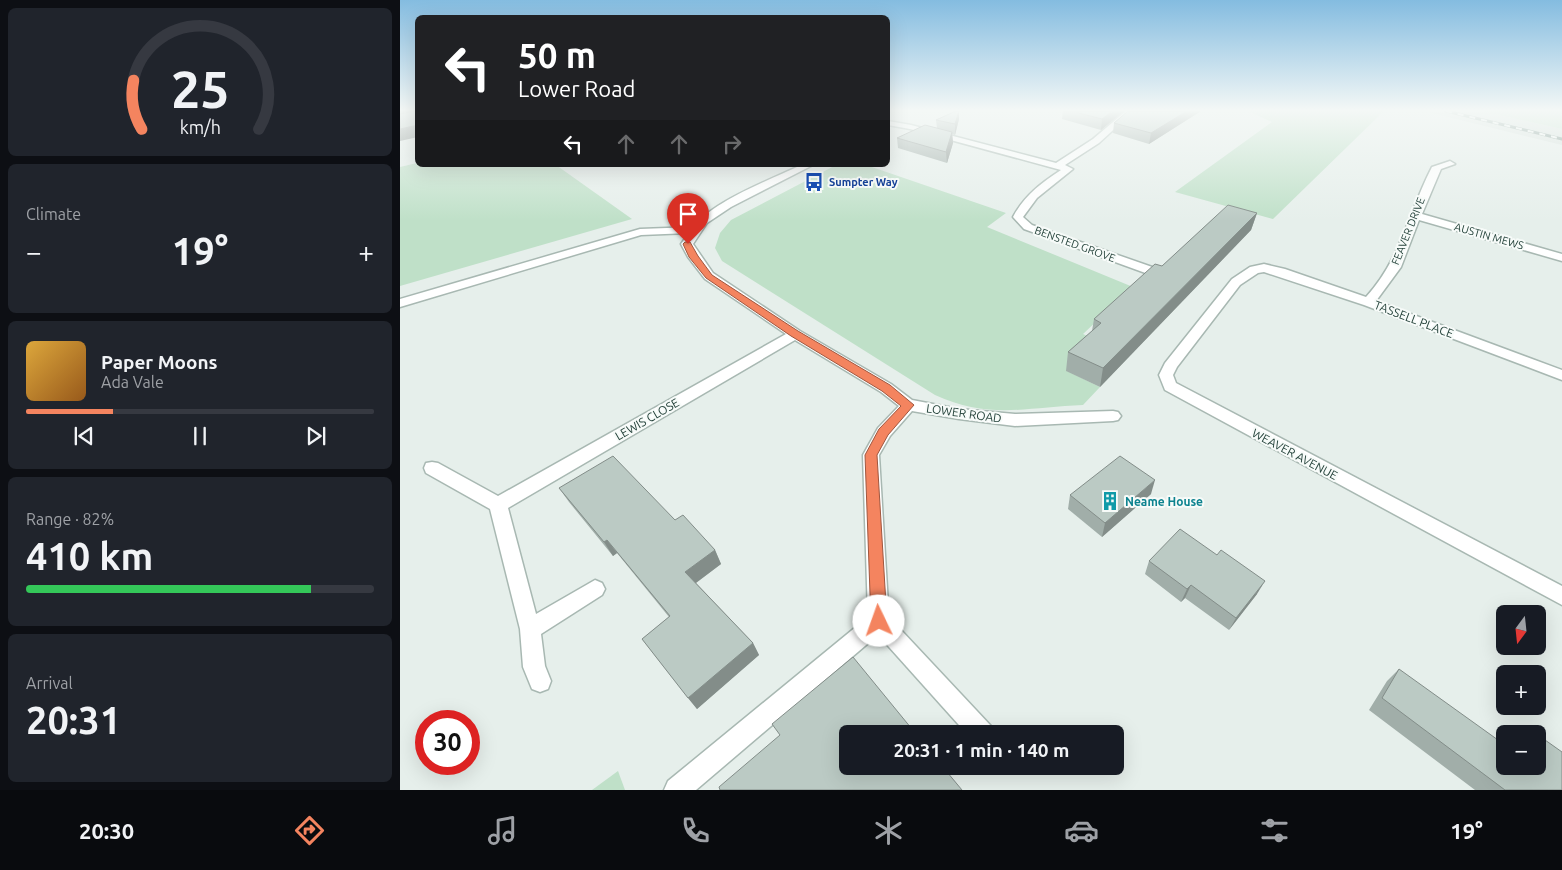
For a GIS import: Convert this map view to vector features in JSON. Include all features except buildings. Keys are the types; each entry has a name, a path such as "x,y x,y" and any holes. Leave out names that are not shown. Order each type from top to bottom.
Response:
{"street":[{"path":"989,148 1057,166 1085,148"},
{"name":"FEAVER DRIVE","path":"1368,302 1384,284 1398,262 1426,186 1437,167 1450,164"},
{"name":"BENSTED GROVE","path":"1057,166 1068,169 1040,188 1022,207 1018,216 1028,227 1151,271"},
{"path":"400,302 640,232 695,230 703,221 727,205 804,167"},
{"name":"AUSTIN MEWS","path":"1415,215 1562,258"},
{"name":"LOWER ROAD","path":"695,230 688,244 694,257 709,276 795,334 886,388 908,405 959,414 1015,420 1113,416"},
{"name":"TASSELL PLACE","path":"1264,268 1282,272 1368,302 1562,375"},
{"name":"WEAVER AVENUE","path":"1264,268 1246,274 1236,282 1212,312 1170,366 1166,376 1170,386 1562,596"},
{"name":"LEWIS CLOSE","path":"498,504 795,334"},
{"path":"908,405 884,432 871,455 879,621 975,725"},
{"path":"432,468 498,504 530,629 534,667 540,681"},
{"path":"530,629 595,589"},
{"path":"677,790 879,621"}],"green space":[{"path":"1236,148 1346,148 1273,219 1175,192"},
{"path":"415,163 415,167 559,167 632,219 400,286 400,167"},
{"path":"832,167 872,167 1006,213 987,227 1133,287 1083,334 1098,341 1067,371 1100,387 1083,405 1008,410 973,407 955,403 935,395 722,261 715,248 720,233 731,220"},
{"path":"618,771 625,790 592,790"}],"place":[{"name":"Sumpter Way","path":"814,182"},
{"name":"Neame House","path":"1110,501"}],"route":[{"path":"688,244 694,257 709,276 795,334 886,388 908,405 884,432 871,455 879,621"}]}
